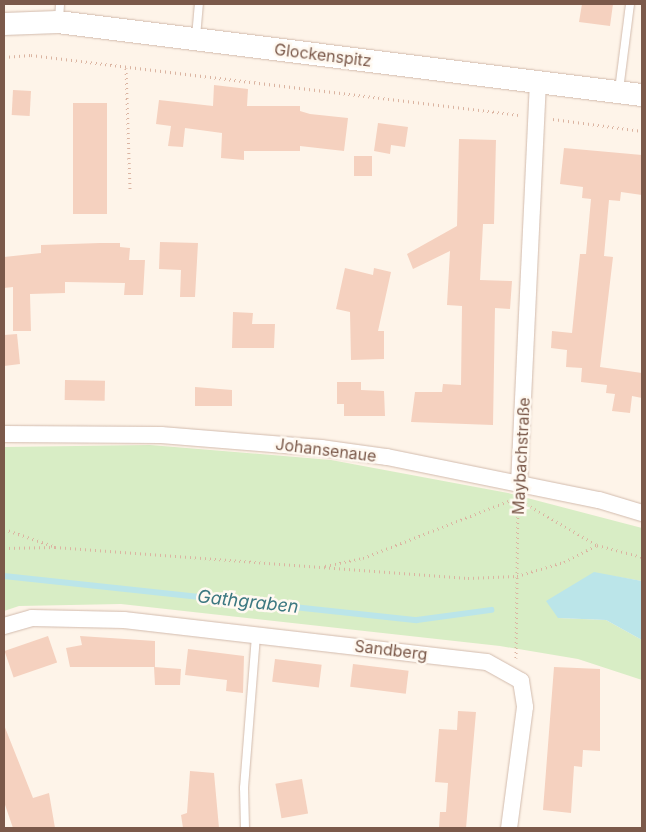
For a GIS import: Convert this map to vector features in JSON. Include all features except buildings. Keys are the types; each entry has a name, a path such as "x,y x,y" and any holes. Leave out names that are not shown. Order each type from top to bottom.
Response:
{"main road":[{"name":"Glockenspitz","path":"4,24 59,13 196,39 642,95"}],"street":[{"name":"Maybachstraße","path":"519,492 538,82"},
{"name":"Johansenaue","path":"4,434 239,440 387,457 519,492 642,513"},
{"name":"Sandberg","path":"4,626 32,618 124,620 256,634 487,662 522,681"},
{"path":"509,828 525,707 522,681"}],"lane":[{"path":"196,39 199,4"},
{"path":"619,92 630,4"},
{"path":"245,828 244,788 256,634"}],"path":[{"path":"4,57 31,56 642,131"},
{"path":"126,68 130,190"},
{"path":"319,567 363,558 519,492 597,545 642,556"},
{"name":"Maybachstraße","path":"519,492 514,652 522,681"},
{"path":"4,529 55,547"},
{"path":"4,548 55,547 468,578 517,576 564,562 597,545"}],"green space":[{"path":"150,445 331,460 508,493 642,528 642,581 594,573 558,618 606,620 642,640 642,680 578,659 500,646 121,604 19,606 4,611 4,447"}],"water":[{"path":"594,572 642,581 642,640 606,620 558,618 546,601"}],"waterway":[{"name":"Gathgraben","path":"4,576 417,620 491,610"}]}
